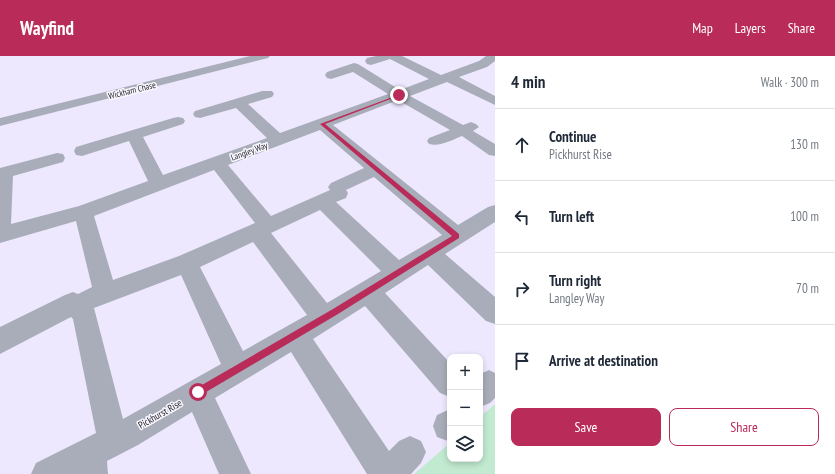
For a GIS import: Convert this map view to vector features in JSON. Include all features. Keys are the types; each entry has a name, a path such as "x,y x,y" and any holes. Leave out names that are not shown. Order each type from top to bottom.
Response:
{"street":[{"name":"Wickham Chase","path":"0,122 264,56"},
{"path":"347,56 366,61"},
{"path":"389,56 366,61 333,72 354,67 399,95 472,130 495,151"},
{"path":"393,56 495,101"},
{"name":"Langley Way","path":"0,235 83,212 444,79 485,62"},
{"path":"200,114 267,94"},
{"path":"238,102 278,140"},
{"path":"82,151 178,121"},
{"path":"322,124 457,236"},
{"path":"439,144 472,130"},
{"path":"134,135 160,184"},
{"path":"0,235 2,174 57,158"},
{"path":"217,162 324,318"},
{"path":"208,245 260,225 326,195 376,169"},
{"path":"326,195 397,273"},
{"path":"83,212 96,297 187,264 260,225"},
{"name":"Pickhurst Rise","path":"48,474 99,456 198,392 324,318 495,212"},
{"path":"429,253 495,313"},
{"path":"187,264 238,369"},
{"path":"368,291 447,380"},
{"path":"0,342 72,303 84,313 99,456"},
{"path":"294,335 386,474"},
{"path":"198,392 234,474"},
{"path":"389,474 410,452"}],"green space":[{"path":"495,404 495,474 414,474 447,446 447,462 483,462 483,414"}],"route":[{"path":"198,392 335,312 457,236 322,124 399,95"}]}
